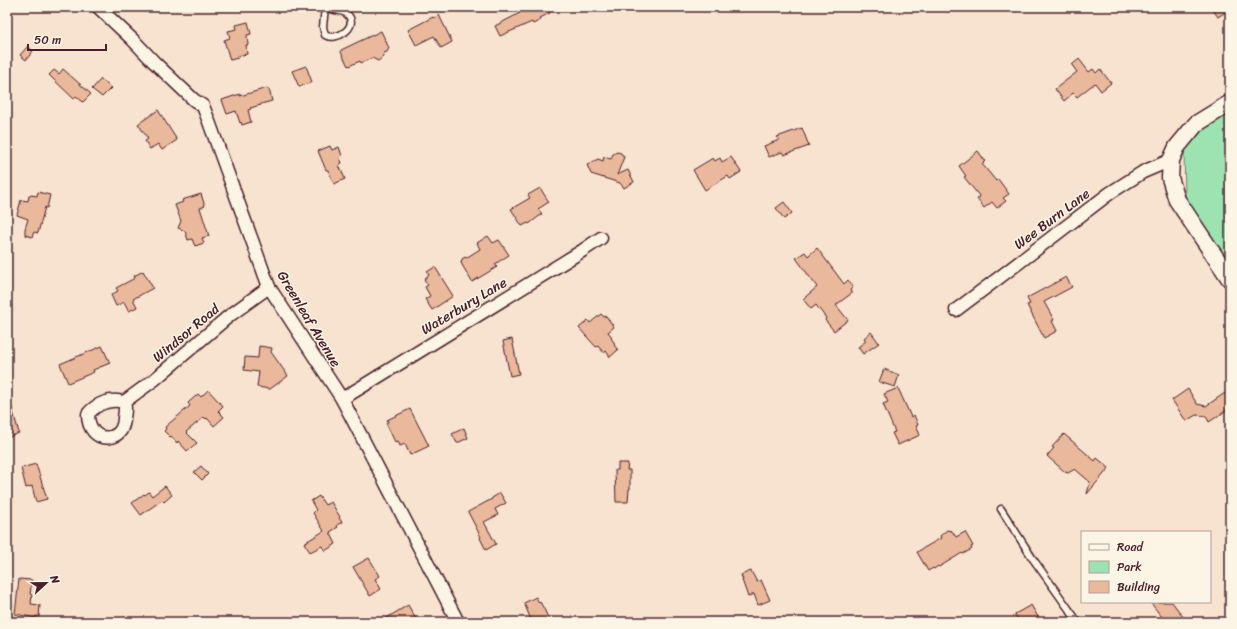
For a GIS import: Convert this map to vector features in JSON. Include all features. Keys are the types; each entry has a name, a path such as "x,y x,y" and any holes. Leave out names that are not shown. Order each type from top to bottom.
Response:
{"street":[{"name":"Greenleaf Avenue","path":"98,7 154,62 202,106 269,287 342,399 458,622"},
{"path":"1230,103 1196,124 1177,147 1171,160 1170,178 1177,200 1230,279"},
{"name":"Wee Burn Lane","path":"956,310 1110,193 1143,172 1171,160"},
{"name":"Waterbury Lane","path":"342,399 601,238"},
{"name":"Windsor Road","path":"124,402 154,380 229,316 269,287"}],"lane":[{"path":"325,7 323,27 325,35 328,37 340,35 349,28 351,23 350,18 344,11 332,10 328,7"},
{"path":"1001,508 1033,560 1078,622"}],"green space":[{"path":"1230,113 1230,268 1194,216 1185,197 1184,150 1206,126"}],"building":[{"path":"527,7 548,7 550,13 540,18 541,20 533,24 532,22 500,36 495,26 520,13 519,11"},
{"path":"1211,7 1230,7 1230,9 1218,17"},
{"path":"439,15 452,42 441,48 434,36 416,45 408,30"},
{"path":"248,22 251,34 247,35 247,54 237,56 238,58 230,60 224,40 230,38 228,31 237,29 236,25"},
{"path":"381,31 389,48 387,52 384,53 382,58 378,61 372,58 361,63 360,61 348,66 341,50"},
{"path":"28,46 33,51 26,60 20,55"},
{"path":"1079,59 1089,72 1093,69 1096,73 1100,69 1111,83 1101,91 1095,83 1077,97 1073,93 1064,101 1055,89 1077,72 1072,65"},
{"path":"306,66 312,82 299,87 292,71"},
{"path":"63,69 91,94 83,102 76,96 74,99 49,75 54,70 59,74"},
{"path":"101,79 111,88 102,97 92,89"},
{"path":"267,88 269,89 272,101 248,110 251,122 242,125 236,111 227,114 222,100"},
{"path":"158,110 177,140 162,150 158,144 150,149 145,141 148,139 138,124"},
{"path":"802,128 809,146 784,155 782,152 769,157 764,146 779,140 777,137"},
{"path":"330,146 332,150 339,147 342,156 340,158 342,163 339,165 345,179 334,184 318,151"},
{"path":"978,151 985,161 982,164 996,181 998,179 1009,194 1003,198 1006,201 997,208 992,202 984,208 977,199 980,197 964,177 966,176 959,166"},
{"path":"617,152 621,153 624,157 617,175 628,170 634,182 624,188 620,183 591,174 587,165 598,159 603,161 604,157 611,159 613,154"},
{"path":"731,157 741,172 730,179 728,176 705,190 693,170 713,158 715,161 720,158 722,162"},
{"path":"540,188 549,202 538,209 542,214 529,224 528,223 522,226 511,209 530,198 528,195"},
{"path":"38,192 50,195 38,233 34,232 32,237 25,235 28,219 17,215 21,200 28,201 29,196 37,196"},
{"path":"201,194 205,206 200,208 209,236 202,238 204,243 195,246 192,239 188,240 185,231 178,228 181,221 175,205 183,202 182,200"},
{"path":"784,202 792,213 784,219 776,208"},
{"path":"488,236 493,243 499,240 509,255 495,264 497,267 472,282 461,263 462,259 480,249 477,243"},
{"path":"817,248 844,284 848,280 853,287 850,290 852,293 836,305 848,320 834,331 816,305 811,309 803,299 817,287 796,258 805,252 808,256"},
{"path":"435,267 453,296 432,310 425,299 430,296 425,287 428,285 424,279 429,275 427,272"},
{"path":"143,271 153,288 133,299 137,307 129,311 124,302 116,306 111,295 118,291 116,288 135,278 134,276"},
{"path":"1066,277 1072,287 1044,302 1054,320 1052,321 1057,331 1044,338 1027,305 1030,304 1027,298"},
{"path":"601,314 604,317 606,316 614,327 608,332 618,350 610,357 606,351 604,353 598,346 596,347 579,328 588,320 590,323"},
{"path":"871,332 879,343 863,354 858,347 866,341 864,338"},
{"path":"512,339 519,374 510,376 503,341"},
{"path":"102,346 110,363 93,370 94,372 68,383 60,364"},
{"path":"259,346 272,348 271,352 288,376 270,389 257,387 259,372 244,370 245,357 258,358"},
{"path":"884,369 899,375 895,387 879,382"},
{"path":"898,388 911,417 914,415 918,425 916,426 920,435 898,445 892,433 895,432 883,404 888,402 884,394"},
{"path":"1188,389 1197,404 1206,406 1225,393 1230,400 1230,408 1209,422 1206,416 1196,415 1186,421 1172,400"},
{"path":"208,390 223,406 218,411 224,417 214,426 207,418 206,419 204,417 186,432 197,443 187,451 178,441 177,443 164,431 166,429 165,427 190,406 188,403 198,394 201,397"},
{"path":"7,401 10,401 19,433 7,438"},
{"path":"410,409 429,446 410,455 405,444 400,446 398,441 395,442 386,423 388,422 387,420"},
{"path":"464,428 468,438 457,443 452,434"},
{"path":"1064,434 1095,461 1097,458 1109,468 1087,494 1090,482 1075,469 1068,473 1065,472 1047,456 1054,448 1052,447"},
{"path":"618,463 628,463 627,470 630,470 628,502 616,502 615,470 618,470"},
{"path":"36,464 47,499 36,502 32,486 26,488 21,468"},
{"path":"201,466 208,474 202,480 194,472"},
{"path":"165,486 172,495 164,502 162,500 141,515 132,503 149,492 152,496"},
{"path":"500,493 506,503 495,509 498,515 484,522 496,544 486,550 468,512"},
{"path":"319,496 325,505 331,502 342,522 337,525 338,527 330,532 336,544 325,551 322,546 310,552 304,543 324,531 313,513 316,510 311,501"},
{"path":"947,530 952,531 956,537 965,532 973,546 971,547 972,549 963,554 962,553 939,567 938,566 928,571 917,552 941,538 940,536"},
{"path":"369,558 380,576 375,579 381,589 370,596 353,567"},
{"path":"751,571 757,582 761,580 770,600 758,605 754,594 748,597 742,580 741,575"},
{"path":"19,579 32,580 30,594 32,595 31,604 40,605 39,617 36,616 36,618 15,614"},
{"path":"536,597 550,622 532,622 524,603"},
{"path":"1151,603 1173,603 1187,622 1166,622"},
{"path":"408,605 416,619 411,622 380,622"},
{"path":"1031,605 1041,622 1019,622 1015,614"}]}
